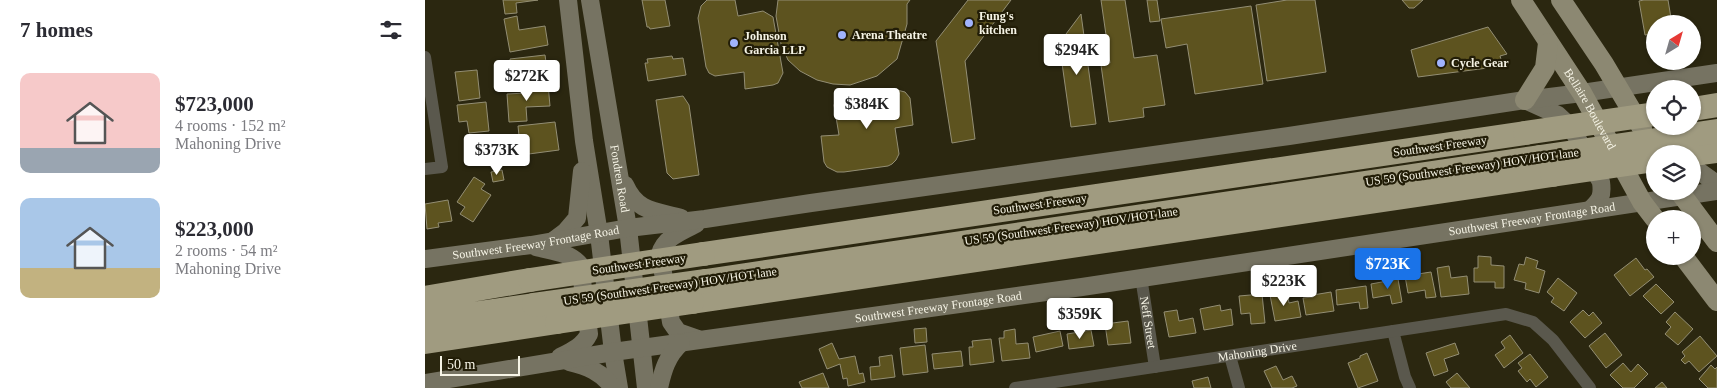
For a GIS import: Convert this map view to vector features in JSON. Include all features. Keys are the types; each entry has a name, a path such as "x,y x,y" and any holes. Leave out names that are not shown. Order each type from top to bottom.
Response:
{"highway":[{"name":"Southwest Freeway","path":"425,298 703,254 1646,115"},
{"name":"US 59 (Southwest Freeway) HOV/HOT lane","path":"425,321 1546,166 1717,131"},
{"path":"1701,153 1717,151"},
{"path":"425,342 692,302 1546,166 1646,160"},
{"path":"425,352 494,332"}],"main road":[{"path":"568,0 584,135 619,388"},
{"path":"578,0 585,44 599,54"},
{"name":"Fondren Road","path":"590,0 628,228 646,388"},
{"name":"Bellaire Boulevard","path":"1521,0 1582,93 1648,210"},
{"path":"1561,0 1605,64 1652,145"},
{"path":"1548,43 1545,68 1525,100 1559,115 1571,127 1601,182 1603,192 1600,200 1590,210"},
{"name":"Southwest Freeway Frontage Road","path":"1687,80 1717,73"},
{"name":"Southwest Freeway Frontage Road","path":"425,259 553,242 628,228 698,220 820,201 1289,136 1525,100 1618,87 1646,85"},
{"path":"553,242 571,226 579,213 584,135"},
{"path":"1701,173 1717,184"},
{"path":"619,174 630,196 643,208 698,220"},
{"name":"Southwest Freeway Frontage Road","path":"1701,192 1717,191"},
{"name":"Southwest Freeway Frontage Road","path":"425,383 613,352 1141,277 1650,200"},
{"path":"1685,200 1717,242"},
{"path":"698,220 676,234 662,248 660,254 671,322 674,328 684,335 704,340"},
{"path":"531,245 568,255 580,265 589,334 580,346 557,362"},
{"path":"1690,265 1717,301"},
{"path":"659,388 666,361 681,343"},
{"path":"557,362 593,370 603,376 613,388"}],"street":[{"path":"425,57 442,166 425,169"},
{"name":"Neff Street","path":"1141,277 1155,367"},
{"name":"Mahoning Drive","path":"1015,388 1075,384 1155,367 1506,314 1533,322 1553,340 1590,388"},
{"path":"1393,331 1405,378 1410,388"},
{"path":"1230,356 1239,388"}],"building":[{"path":"503,0 538,0 516,3 517,13 505,14"},
{"path":"642,0 665,0 670,26 650,29 647,27"},
{"path":"707,0 735,0 738,16 763,11 773,17 783,73 778,83 745,89 744,72 715,76 709,73 706,67 698,18 701,6"},
{"name":"Arena Theatre","path":"778,0 910,0 907,4 907,24 897,59 877,76 850,85 833,84 817,80 800,71 788,60 781,44 776,16"},
{"path":"968,0 1011,0 965,61 975,139 952,143 936,41"},
{"path":"1101,0 1125,0 1134,58 1157,55 1165,105 1143,108 1144,117 1109,122 1101,65 1110,63"},
{"path":"1147,0 1157,0 1160,21 1150,22"},
{"path":"1287,0 1315,0 1326,72 1267,81 1256,5"},
{"path":"1402,0 1423,0 1414,8 1409,8"},
{"path":"1668,0 1670,15 1646,15 1646,35 1645,35 1639,1"},
{"path":"1251,6 1263,84 1195,94 1187,44 1166,48 1161,19"},
{"path":"1081,14 1096,124 1071,127 1060,49 1057,46"},
{"path":"517,16 519,30 545,26 548,45 510,52 504,19"},
{"path":"1488,27 1507,54 1500,56 1503,66 1418,77 1411,50"},
{"path":"545,55 548,77 526,80 526,85 513,86 510,59"},
{"path":"672,56 673,59 683,58 686,75 648,81 645,63 648,63 647,59"},
{"path":"477,70 480,98 459,101 455,72"},
{"path":"548,84 550,106 526,107 527,121 509,122 507,94 526,93 526,86"},
{"path":"893,89 905,92 910,98 913,125 895,128 899,154 896,160 888,166 844,172 837,172 827,167 824,162 821,136 839,135 834,105 837,99 844,95"},
{"path":"683,96 689,105 699,175 673,179 667,173 656,100"},
{"path":"486,102 489,131 469,133 467,121 459,122 457,105"},
{"path":"555,122 559,150 521,155 518,126"},
{"path":"490,135 493,151 499,150 501,160 476,164 471,138"},
{"path":"502,170 504,180 493,182 491,172"},
{"path":"474,177 485,184 481,189 491,195 473,222 460,214 465,207 457,202"},
{"path":"448,200 452,221 438,223 439,227 427,229 425,204"},
{"path":"1478,256 1491,257 1491,265 1504,266 1504,288 1495,288 1495,282 1474,282 1474,268 1478,268"},
{"path":"1526,257 1538,261 1536,268 1545,271 1539,293 1525,289 1526,283 1514,280 1519,264 1524,265"},
{"path":"1636,258 1645,270 1647,269 1654,277 1630,296 1614,275"},
{"path":"1449,266 1451,278 1467,276 1469,294 1441,297 1437,268"},
{"path":"1431,272 1436,297 1426,298 1425,290 1408,293 1405,276"},
{"path":"1558,278 1577,293 1564,311 1551,302 1554,298 1547,292"},
{"path":"1398,279 1402,302 1392,304 1390,295 1373,298 1371,284"},
{"path":"1656,284 1674,302 1661,314 1643,296"},
{"path":"1366,286 1368,308 1360,309 1359,302 1337,305 1336,290"},
{"path":"1287,292 1289,303 1298,301 1301,317 1275,321 1270,295"},
{"path":"1331,292 1334,311 1306,315 1303,298"},
{"path":"1262,294 1265,323 1251,324 1250,313 1241,314 1239,296"},
{"path":"1220,305 1221,311 1231,309 1233,325 1204,330 1200,309"},
{"path":"1177,310 1179,321 1193,318 1196,333 1169,337 1164,312"},
{"path":"1583,310 1589,316 1593,312 1602,323 1585,338 1570,322"},
{"path":"1675,312 1693,329 1678,345 1665,334 1671,327 1666,322"},
{"path":"1128,321 1131,343 1108,345 1105,324"},
{"path":"926,328 927,342 915,343 914,329"},
{"path":"1015,329 1016,344 1028,343 1030,358 1002,361 999,338 1004,338 1004,331"},
{"path":"1091,330 1094,346 1069,349 1067,334"},
{"path":"1060,331 1063,346 1036,352 1033,337"},
{"path":"1605,333 1622,355 1606,368 1589,346"},
{"path":"1510,335 1523,353 1504,368 1495,355 1505,348 1501,342"},
{"path":"1700,336 1717,356 1699,372 1689,361 1685,364 1681,360 1685,356 1682,352"},
{"path":"991,339 994,362 970,365 969,347 973,347 972,341"},
{"path":"832,343 839,359 855,356 859,374 863,373 865,382 848,386 847,378 843,379 840,364 827,369 819,349"},
{"path":"1455,343 1459,354 1444,359 1448,371 1434,376 1426,353"},
{"path":"925,345 928,372 903,375 900,348"},
{"path":"961,351 963,366 934,369 932,354"},
{"path":"1367,353 1378,381 1358,388 1348,363"},
{"path":"1530,354 1548,377 1536,387 1530,379 1527,382 1518,371 1522,368 1518,363"},
{"path":"892,355 895,377 871,380 870,367 880,366 879,357"},
{"path":"1623,363 1631,372 1638,364 1648,374 1634,388 1623,388 1610,375"},
{"path":"1711,365 1715,369 1717,367 1717,388 1708,388 1699,379"},
{"path":"1276,366 1283,380 1292,376 1297,386 1292,388 1272,388 1264,371"},
{"path":"823,373 829,388 802,388 799,382"},
{"path":"1457,373 1470,388 1451,388 1446,382"},
{"path":"1208,377 1211,388 1194,388 1192,381"},
{"path":"1662,382 1667,388 1655,388"}],"place":[{"name":"Fung's kitchen","path":"969,23"},
{"name":"Arena Theatre","path":"842,35"},
{"name":"Johnson Garcia LLP","path":"734,43"},
{"name":"Cycle Gear","path":"1441,63"}]}
